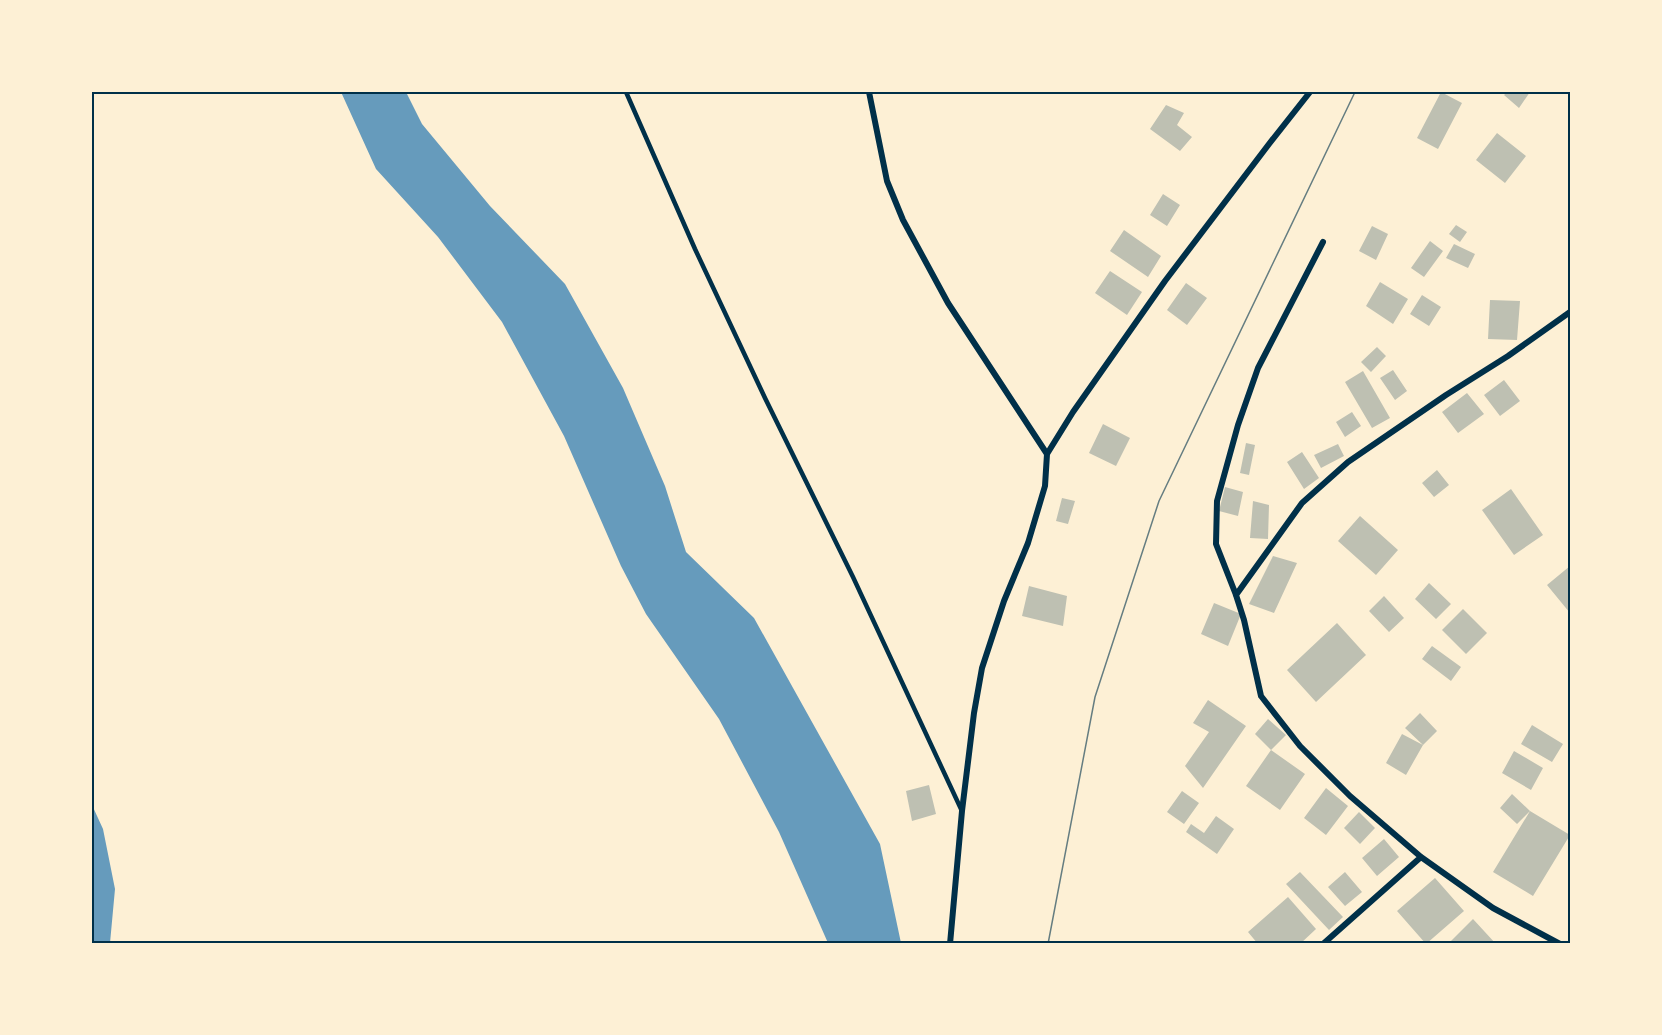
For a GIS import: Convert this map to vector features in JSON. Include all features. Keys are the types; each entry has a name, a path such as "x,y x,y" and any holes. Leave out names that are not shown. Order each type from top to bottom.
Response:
{"street":[{"path":"869,92 887,181 903,220 948,303 1047,454"},
{"path":"950,944 962,811 982,668 1004,601 1028,543 1045,486 1047,454 1073,412 1165,281 1310,92"},
{"path":"1323,242 1258,368 1238,425 1217,501 1216,544 1244,620 1261,696 1300,746 1350,796 1422,857 1493,908 1560,944"},
{"path":"1236,595 1302,503 1348,462 1570,312"},
{"path":"1323,944 1422,857"}],"lane":[{"path":"626,92 700,260 853,577 962,811"}],"water":[{"path":"341,92 406,92 422,124 490,206 565,284 623,388 665,486 686,552 754,618 880,844 901,943 828,943 779,832 719,719 646,614 621,566 564,436 502,322 438,237 376,169"},
{"path":"92,805 103,829 115,889 110,943 92,943"}],"building":[{"path":"1441,92 1462,103 1438,149 1417,138"},
{"path":"1507,92 1530,92 1519,108 1504,95"},
{"path":"1166,105 1184,113 1177,125 1192,137 1180,151 1150,129"},
{"path":"1497,133 1526,156 1505,183 1476,160"},
{"path":"1163,194 1180,205 1167,226 1150,215"},
{"path":"1456,225 1467,232 1460,242 1449,234"},
{"path":"1372,226 1388,234 1376,260 1359,251"},
{"path":"1124,230 1161,256 1148,277 1110,251"},
{"path":"1430,241 1443,251 1424,277 1411,268"},
{"path":"1454,244 1475,254 1468,268 1446,258"},
{"path":"1110,271 1142,292 1127,315 1095,293"},
{"path":"1380,282 1408,299 1393,324 1366,306"},
{"path":"1186,283 1207,298 1187,325 1167,310"},
{"path":"1422,295 1441,307 1429,326 1410,314"},
{"path":"1490,300 1520,301 1517,340 1488,339"},
{"path":"1377,347 1386,356 1371,372 1361,362"},
{"path":"1393,370 1407,391 1395,400 1380,378"},
{"path":"1363,371 1390,418 1372,428 1345,382"},
{"path":"1504,380 1520,401 1500,416 1484,395"},
{"path":"1467,393 1484,414 1458,433 1442,412"},
{"path":"1352,412 1361,426 1345,437 1336,422"},
{"path":"1103,424 1130,438 1116,466 1089,453"},
{"path":"1246,443 1255,445 1249,475 1240,473"},
{"path":"1338,444 1344,456 1321,468 1314,455"},
{"path":"1302,452 1319,478 1304,489 1287,462"},
{"path":"1437,470 1449,485 1434,497 1422,483"},
{"path":"1225,487 1243,492 1238,516 1219,511"},
{"path":"1511,489 1543,535 1514,555 1482,510"},
{"path":"1062,498 1075,501 1068,524 1056,521"},
{"path":"1253,501 1269,505 1268,539 1250,538"},
{"path":"1360,516 1398,550 1376,575 1338,541"},
{"path":"1273,556 1297,563 1274,613 1249,604"},
{"path":"1570,566 1570,613 1547,585"},
{"path":"1429,583 1451,604 1436,619 1415,599"},
{"path":"1029,586 1067,596 1063,626 1022,616"},
{"path":"1384,596 1404,618 1389,632 1369,611"},
{"path":"1214,603 1241,614 1228,646 1201,634"},
{"path":"1463,609 1487,633 1466,654 1442,630"},
{"path":"1337,623 1366,655 1316,702 1287,670"},
{"path":"1432,646 1461,667 1451,681 1422,659"},
{"path":"1208,700 1246,726 1203,788 1185,766 1209,732 1193,723"},
{"path":"1420,713 1437,731 1423,745 1405,728"},
{"path":"1268,719 1286,735 1271,750 1255,734"},
{"path":"1532,725 1563,744 1552,762 1521,744"},
{"path":"1402,734 1423,745 1406,775 1386,763"},
{"path":"1271,750 1305,774 1280,810 1246,786"},
{"path":"1514,751 1543,768 1531,790 1502,773"},
{"path":"929,785 936,814 912,821 906,791"},
{"path":"1326,788 1348,806 1326,835 1304,818"},
{"path":"1182,791 1199,803 1184,824 1167,812"},
{"path":"1512,794 1530,811 1517,824 1500,808"},
{"path":"1530,811 1570,835 1533,896 1493,872"},
{"path":"1359,812 1375,828 1360,844 1344,828"},
{"path":"1216,816 1234,829 1217,854 1186,832 1191,824 1204,833"},
{"path":"1384,839 1399,857 1377,876 1362,858"},
{"path":"1300,872 1343,917 1329,930 1286,884"},
{"path":"1345,872 1362,892 1345,906 1328,887"},
{"path":"1435,878 1464,911 1426,944 1397,911"},
{"path":"1288,897 1316,929 1300,944 1258,944 1248,932"},
{"path":"1473,919 1496,944 1448,944"}],"tram line":[{"path":"1048,944 1095,697 1159,501 1355,92"}]}
